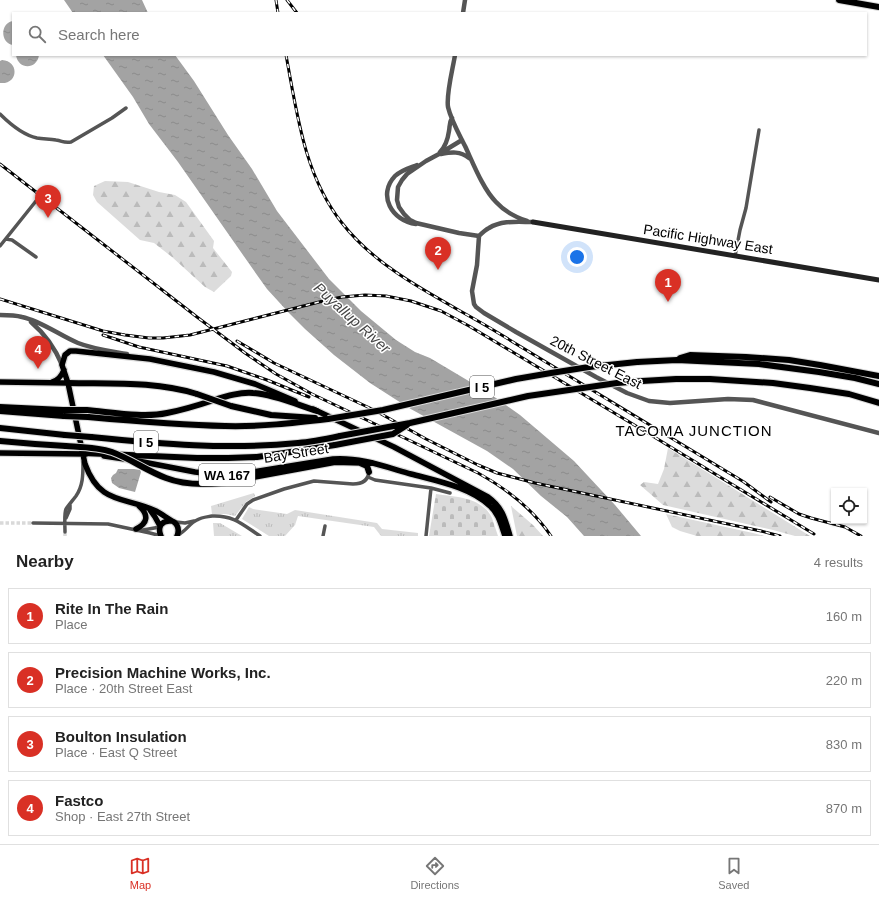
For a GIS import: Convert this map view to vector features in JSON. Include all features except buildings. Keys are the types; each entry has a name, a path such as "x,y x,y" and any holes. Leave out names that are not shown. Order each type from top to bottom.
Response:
{"highway":[{"path":"839,0 879,7"},
{"path":"677,360 690,355 782,360 820,365 879,376"},
{"name":"I 5","path":"0,411 64,413 88,418 196,425 267,425 328,419 383,410 516,379 637,362 677,360 744,363 796,368 856,378 879,384"},
{"name":"I 5","path":"0,428 201,446 253,446 299,443 410,423 528,396 602,385 676,379 710,379 773,383 849,394 879,403"},
{"path":"68,384 142,384 168,387 197,394 231,406 261,413 328,419"},
{"path":"0,407 64,413 86,410 139,415 161,414 241,393 254,393 274,397 318,411"},
{"path":"83,453 197,458 228,458 270,455 392,434 410,423"},
{"path":"0,441 91,448 110,452 118,454 158,474 177,481 197,484 221,483 335,462 371,463"},
{"path":"355,462 366,465 369,475"}],"main road":[{"name":"Pacific Highway East","path":"533,222 879,280"},
{"path":"47,383 58,380 62,375 65,355 70,351 150,359 214,372 243,380 269,389 394,447 488,497 496,503 500,509 505,519 510,536"},
{"path":"63,368 89,475 100,489 113,497 156,511 173,522 178,527 177,536"},
{"path":"0,382 68,384"},
{"name":"Bay Street","path":"0,453 83,453 221,475 253,472 333,459 354,459 445,483 476,496 495,511 505,536"},
{"path":"369,475 373,467 381,465"},
{"path":"135,504 144,511 146,517 146,521 142,527 136,530"},
{"path":"148,508 160,526"},
{"path":"161,536 159,533 160,526 163,522 173,522"}],"street":[{"path":"463,12 465,0"},
{"path":"455,56 448,108 462,140 485,187 496,202 517,217 533,222"},
{"path":"0,114 11,124 28,135 37,138 58,140 63,143 71,142 126,108"},
{"path":"439,154 447,138 452,118"},
{"path":"735,256 746,208 759,130"},
{"path":"462,140 426,161 404,177 397,191 397,200 401,211 410,220 420,224 452,232 479,236 489,227 499,223 533,222"},
{"path":"439,154 453,152 459,153 472,160"},
{"path":"420,224 407,223 397,217 390,208 388,193 392,180 398,174 403,170 426,161"},
{"path":"0,246 36,201"},
{"name":"20th Street East","path":"479,236 477,265 472,291 474,304 476,307 516,332 627,393 649,401 670,403 728,399 753,400 879,433"},
{"path":"6,238 12,240 36,257"},
{"path":"0,315 16,315 27,318 80,344 150,359"},
{"path":"27,318 37,326 51,343 58,354 63,368"},
{"path":"65,532 65,523 70,509 70,504 82,484 83,453"},
{"path":"236,520 247,504 252,500 310,481 355,484 362,483 369,475 375,480 431,488 450,493"},
{"path":"426,536 431,488"},
{"path":"173,522 185,523 203,518 225,516 236,520 260,536"},
{"path":"177,536 194,521"},
{"path":"33,523 108,524 161,536"},
{"path":"136,530 150,529 160,526"},
{"path":"323,536 325,526"}],"green space":[{"path":"105,181 128,182 159,192 175,195 186,202 214,241 213,248 232,272 231,276 214,292 205,287 154,243 140,240 97,202 93,195 94,186"},
{"path":"668,448 810,536 795,536 663,505 640,485 644,482 658,484 664,469"},
{"path":"254,493 255,496 246,502 235,516 226,514 212,514 211,506"},
{"path":"436,494 468,499 482,506 488,511 492,518 498,536 429,536"},
{"path":"511,506 533,525 543,536 517,536"},
{"path":"249,507 253,509 287,514 295,510 377,523 382,529 418,533 418,536 381,536 374,527 298,516 295,525 285,536 269,536 242,519"},
{"path":"666,514 764,536 697,536 672,527"},
{"path":"213,523 220,523 242,536 214,536"}],"water":[{"path":"64,0 142,0 148,12 72,12"},
{"path":"12,22 12,44 6,41 3,33 6,25"},
{"path":"16,56 39,56 38,60 31,66 24,66 17,60"},
{"name":"Puyallup River","path":"104,56 176,56 252,169 277,211 329,279 361,311 396,340 467,380 520,415 574,461 615,505 641,536 584,536 567,517 541,496 513,469 487,451 409,408 370,383 334,355 305,329 267,289 178,162 149,124 133,97"},
{"path":"0,61 8,61 14,68 13,77 6,83 0,83"},
{"path":"118,469 140,470 141,472 135,492 119,488 112,483 111,478"}],"tunnel":[{"path":"0,523 33,523"}],"railway":[{"path":"276,0 278,12"},
{"path":"287,0 296,12"},
{"path":"286,56 304,143 310,164 319,185 329,204 342,223 374,256 433,296 495,331 744,482 771,502"},
{"path":"0,164 197,317 276,374 312,394 489,479 527,508 551,536"},
{"path":"0,299 103,331 149,338 190,335 342,297 365,295 386,296 411,301 441,311 469,326 814,534"},
{"path":"103,335 139,347 227,366 309,397"},
{"path":"237,341 274,363 374,410 426,439 497,473 535,483 780,536"},
{"path":"770,497 799,514 845,527 861,536"}],"place":[{"name":"Boulton Insulation","path":"48,218"},
{"name":"Precision Machine Works, Inc.","path":"438,270"},
{"name":"Rite In The Rain","path":"668,302"},
{"name":"Fastco","path":"38,369"}],"district":[{"name":"TACOMA JUNCTION","path":"694,431"}]}
